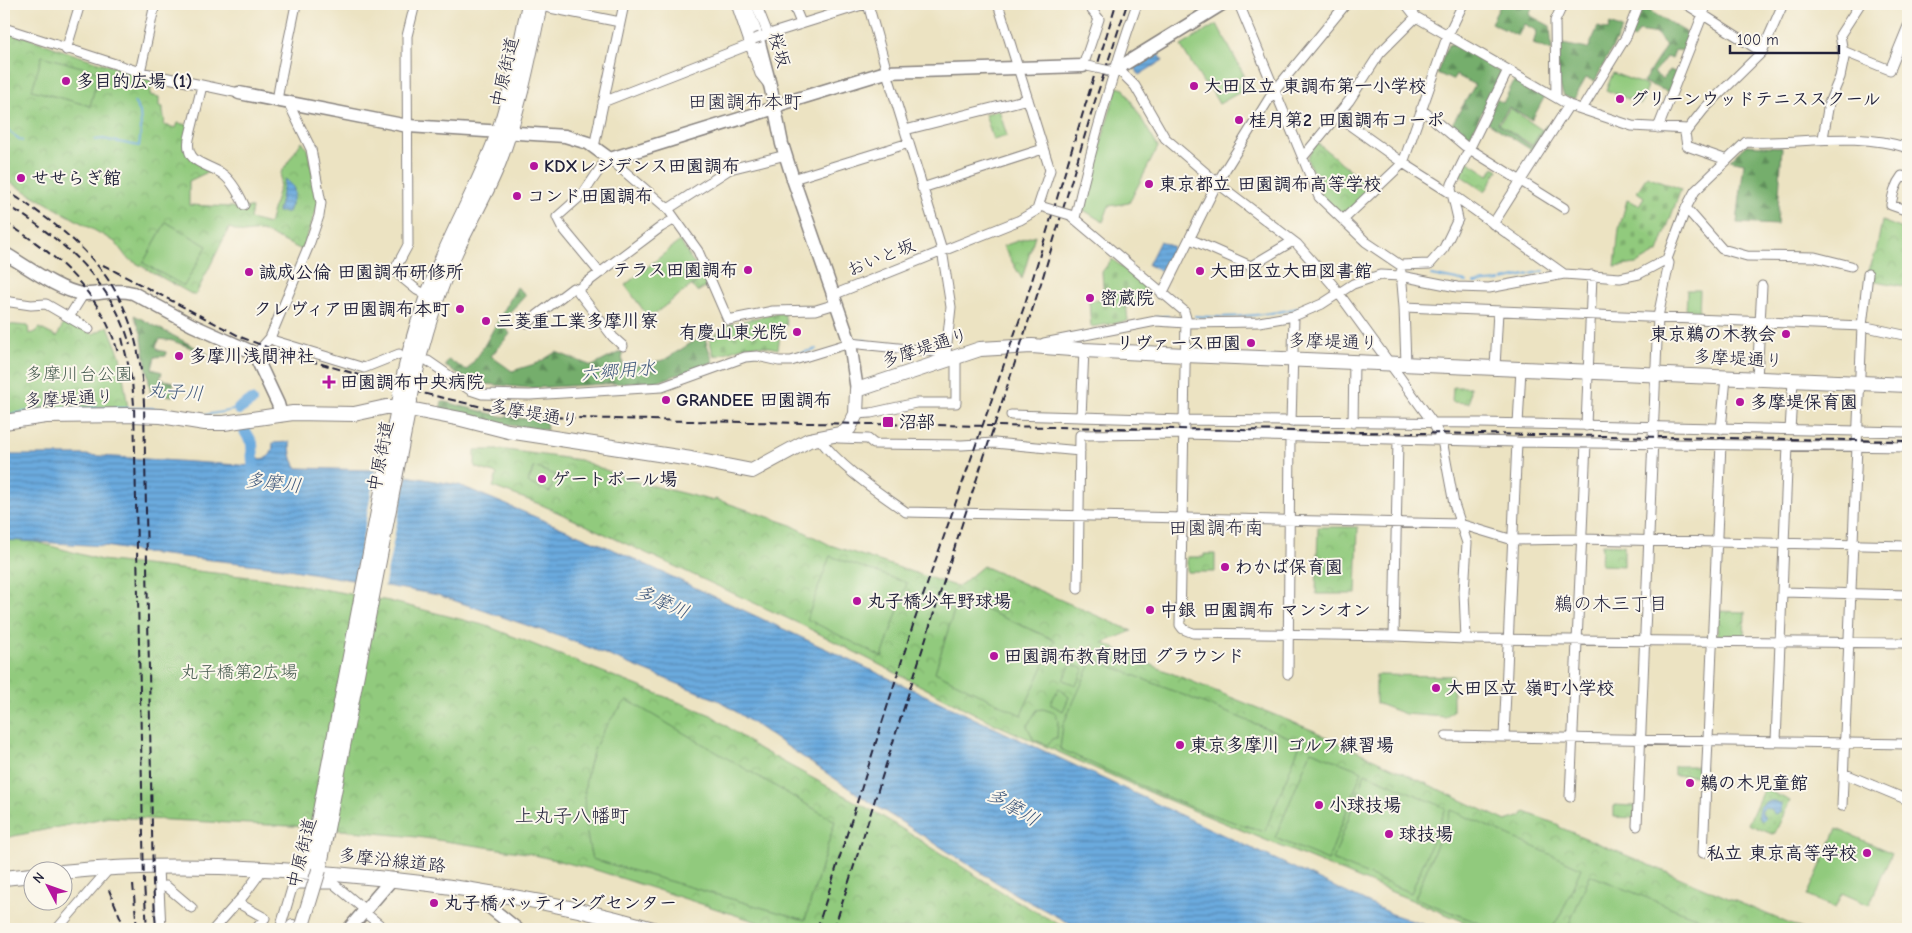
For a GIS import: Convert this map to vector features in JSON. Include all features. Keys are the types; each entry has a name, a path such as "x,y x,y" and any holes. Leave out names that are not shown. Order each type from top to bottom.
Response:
{"main road":[{"name":"中原街道","path":"405,401 443,282 492,179 504,132 514,76 536,4"},
{"name":"中原街道","path":"289,928 322,871 405,401 414,334 442,258 480,176 504,132"},
{"name":"多摩堤通り","path":"857,390 949,356 980,349 1032,346 1185,355 1391,362 1908,385"},
{"path":"856,414 857,390"},
{"name":"多摩堤通り","path":"4,422 46,416 129,415 161,416 214,423 298,413 354,414 405,401 461,419 508,431 691,459 752,471 818,437 844,433 849,428 856,414"},
{"name":"多摩沿線道路","path":"72,871 158,868 322,871 466,888 519,897 608,916 653,929"},
{"path":"4,878 22,876"}],"street":[{"path":"66,50 80,4"},
{"path":"140,72 155,4"},
{"path":"255,355 270,338 309,246 321,203 311,149 283,102 284,57 296,4"},
{"path":"415,4 407,36 408,245 394,271 417,290 427,295"},
{"path":"536,4 620,22"},
{"path":"594,147 624,4"},
{"path":"736,4 758,39"},
{"name":"桜坂","path":"745,4 758,39 793,180 850,343 857,390"},
{"path":"756,4 760,74 771,88"},
{"path":"793,4 801,24"},
{"path":"603,102 758,39 866,4 942,250 951,307 949,356"},
{"path":"998,4 1050,170 1041,206 1072,217 1184,311 1186,323 1180,625 1183,629 1195,633 1466,639 1908,643"},
{"path":"1085,66 1099,19 1087,4"},
{"path":"1072,217 1114,71 1137,4"},
{"path":"1114,71 1222,4"},
{"path":"1239,4 1319,197 1366,242 1400,265 1430,264 1444,248 1458,219 1452,194 1452,184 1508,70"},
{"path":"1162,294 1217,183 1275,91 1346,4"},
{"path":"1406,4 1416,17 1569,105 1632,126 1687,129"},
{"path":"1343,220 1403,163 1448,36 1463,4"},
{"path":"1556,97 1555,21 1563,4"},
{"path":"1582,109 1626,37 1639,4"},
{"path":"1686,4 1762,52"},
{"path":"1658,128 1707,4"},
{"path":"1727,160 1687,146 1685,133 1704,109 1762,52 1783,4"},
{"path":"1823,138 1828,103 1840,77 1844,58 1840,35 1860,4"},
{"path":"1303,157 1349,101 1380,54 1416,17"},
{"path":"1843,51 1890,70 1908,26"},
{"path":"4,28 66,50 140,72 283,102 408,126 565,136 582,140 609,158 668,209 675,219 661,227 577,290"},
{"path":"600,273 562,227 557,217 583,194 609,158 886,72 1085,66 1114,71 1135,86 1165,138 1217,183 1293,241 1339,292 1433,423 1442,440 1452,497 1468,543 1464,592 1466,639"},
{"path":"202,86 189,139 190,152 199,164 221,173 236,188 244,205"},
{"path":"905,130 1028,98"},
{"path":"1493,224 1569,105"},
{"path":"1421,109 1469,149 1522,180 1564,208"},
{"path":"1337,116 1403,163 1452,194 1564,274"},
{"path":"1637,826 1658,318 1669,263 1667,259 1686,208 1695,192 1746,142 1778,143 1823,138 1865,140 1908,148"},
{"path":"793,180 909,143"},
{"path":"922,188 1043,149"},
{"path":"668,209 730,169 786,155"},
{"path":"1908,178 1902,176 1898,182 1890,205 1908,211"},
{"name":"おいと坂","path":"675,219 698,251 728,320 773,311 816,310 942,250 1020,220 1041,206"},
{"path":"1686,208 1722,249 1746,256 1815,257 1851,266"},
{"path":"1190,239 1251,266 1293,241"},
{"path":"4,252 63,288 80,294 123,291 133,293 192,325 222,337 255,355 278,404 281,415"},
{"path":"1032,346 1156,321 1186,323 1259,322 1294,316 1322,304 1353,284 1380,275 1401,276 1457,287 1489,288 1564,274 1620,278 1639,274 1667,259"},
{"path":"1400,265 1406,364"},
{"path":"1842,806 1859,383 1862,326 1868,274"},
{"path":"1586,426 1592,275"},
{"path":"1758,379 1762,286"},
{"path":"527,324 573,288 577,290 613,337 623,346"},
{"path":"70,317 81,298 80,294"},
{"path":"4,301 31,305 46,304 89,329"},
{"path":"1404,307 1862,326 1908,336"},
{"path":"1495,367 1498,311"},
{"path":"1291,422 1294,316"},
{"path":"270,338 364,368 399,354"},
{"path":"428,361 470,390 482,394 530,395 662,387 745,357 757,356 779,361 790,361 850,343 949,356 956,363 956,403 916,403 871,413 856,414"},
{"path":"1081,417 1084,350"},
{"path":"1353,423 1354,362"},
{"path":"1518,424 1521,369"},
{"path":"1721,429 1726,378"},
{"path":"1790,430 1793,380"},
{"path":"1011,415 1184,420 1518,424 1790,430 1908,447"},
{"path":"1078,589 1080,435 1184,434 1398,440 1788,445 1908,432"},
{"path":"834,435 836,438 868,439 874,444 962,445 994,443 1080,451"},
{"path":"818,437 825,447 857,477 906,512 1460,524 1514,540 1580,539 1908,546"},
{"path":"1288,674 1290,438"},
{"path":"1394,636 1398,440"},
{"path":"1504,737 1517,442"},
{"path":"1570,797 1580,539 1586,443"},
{"path":"1703,853 1721,444"},
{"path":"1776,741 1788,445"},
{"path":"1782,592 1908,595"},
{"path":"1446,736 1908,744"},
{"path":"1843,773 1908,800"},
{"path":"158,868 161,929"},
{"path":"57,929 109,869"},
{"path":"214,929 238,903 263,869"},
{"path":"322,871 385,929"},
{"path":"350,929 392,879"},
{"path":"159,887 166,886 192,908"},
{"path":"466,888 516,929"},
{"path":"238,903 265,918 267,916 289,928"},
{"path":"602,929 608,916"},
{"path":"256,929 265,918"}],"green space":[{"path":"1501,4 1534,4 1529,15 1550,26 1552,51 1533,44 1537,31 1524,24 1518,36 1491,23"},
{"path":"1641,6 1691,35 1684,51 1675,50 1672,59 1666,57 1654,73 1662,79 1670,70 1677,73 1669,92 1643,82 1666,46 1657,34 1639,31 1634,39 1629,36"},
{"path":"1217,24 1244,75 1237,79 1242,91 1219,104 1207,83 1204,84 1181,46"},
{"path":"1610,24 1622,29 1595,81 1586,78 1574,99 1564,96 1559,84 1557,43 1588,49 1598,27 1608,30"},
{"path":"4,29 67,52 152,79 150,95 159,97 159,106 163,107 164,125 176,128 178,123 192,126 189,139 195,160 212,170 189,181 189,205 252,208 250,219 269,224 280,185 281,173 302,141 307,148 319,202 302,250 262,231 243,233 229,228 195,296 127,258 115,242 4,179"},
{"path":"1454,43 1501,73 1467,143 1449,129 1475,85 1456,75 1452,80 1437,73 1448,45"},
{"name":"多目的広場 (1)","path":"42,56 99,72 90,106 32,90"},
{"path":"1613,73 1648,86 1641,104 1606,90"},
{"path":"1515,79 1545,96 1532,120 1509,107 1498,123 1532,147 1546,125 1551,129 1536,153 1486,121 1496,99 1503,103"},
{"path":"1117,87 1124,89 1158,147 1129,203 1109,206 1103,222 1082,209"},
{"path":"1510,108 1542,130 1532,145 1499,124"},
{"path":"999,110 1007,136 993,140 985,114"},
{"path":"1317,143 1373,188 1344,216 1321,195 1307,158"},
{"path":"1746,145 1782,147 1777,225 1737,223 1744,163 1730,160"},
{"path":"1467,161 1489,175 1494,167 1498,170 1485,192 1460,175"},
{"path":"1647,176 1681,189 1658,252 1636,264 1615,267 1619,229 1627,200 1639,205 1644,197 1637,192"},
{"path":"1882,221 1908,231 1908,287 1865,279 1876,252"},
{"path":"166,222 207,246 184,286 143,263"},
{"path":"1035,235 1022,279 1003,246"},
{"path":"680,241 694,264 697,263 704,276 649,318 625,285"},
{"path":"1112,259 1145,286 1146,293 1140,294 1141,300 1126,302 1128,321 1091,327 1089,301 1104,300 1102,272"},
{"path":"705,275 709,285 697,292 692,286"},
{"path":"517,287 526,295 506,316 505,326 510,334 491,356 512,371 538,363 556,352 592,366 622,351 623,368 664,360 704,335 713,362 660,381 530,388 474,383 445,366 448,360 467,370 480,353"},
{"path":"1687,290 1700,290 1699,314 1686,314"},
{"path":"784,313 787,325 784,325 783,334 780,335 778,349 752,346 714,357 709,338 723,330 727,325 771,314"},
{"path":"134,315 210,355 173,341 160,339 156,346 158,350 166,352 166,356 155,357 152,369 162,372 160,379 174,382 173,387 176,389 173,396 151,394 141,333"},
{"name":"多摩川台公園","path":"67,316 93,334 108,326 120,356 129,415 4,422 4,324 28,326 29,334 36,332 39,328 57,337"},
{"path":"1453,387 1470,387 1469,403 1452,402"},
{"path":"442,401 500,416 546,421 547,430 500,424 440,410"},
{"path":"475,450 506,450 580,460 634,481 714,501 715,499 789,524 830,545 958,587 983,566 1132,631 1103,643 1161,669 1312,730 1506,821 1522,816 1525,812 1802,929 1482,929 1156,795 995,724 804,626 542,505 493,487 497,474 475,467"},
{"name":"ゲートボール場","path":"534,467 556,475 550,492 528,483"},
{"path":"1318,527 1358,527 1356,594 1316,594"},
{"name":"丸子橋第2広場","path":"4,533 101,560 267,579 389,601 487,626 711,715 756,747 880,815 1013,899 1067,929 779,929 599,871 527,853 417,837 310,827 109,817 4,838"},
{"path":"1602,544 1624,545 1624,566 1601,565"},
{"path":"1204,554 1215,554 1215,572 1187,572 1187,557 1204,557"},
{"name":"丸子橋少年野球場","path":"830,556 907,583 882,657 807,619"},
{"name":"田園調布教育財団 グラウンド","path":"958,598 1055,640 1021,715 935,672"},
{"path":"1718,611 1745,612 1744,638 1717,637"},
{"name":"東京多摩川 ゴルフ練習場","path":"1093,659 1301,742 1265,831 1212,815 1187,805 1060,749 1063,725"},
{"path":"1071,664 1084,669 1076,685 1063,680"},
{"path":"1376,675 1453,676 1453,711 1445,717 1405,714 1376,703"},
{"path":"1059,688 1069,697 1063,711 1050,704"},
{"path":"627,700 835,821 805,920 592,859 585,814 587,774 600,736"},
{"path":"1043,709 1055,713 1058,720 1057,738 1054,738 1048,745 1034,740 1027,726 1037,710"},
{"name":"小球技場","path":"1311,751 1362,771 1328,860 1275,838"},
{"path":"1674,766 1704,766 1704,776 1674,775"},
{"name":"球技場","path":"1365,773 1446,808 1411,893 1333,860"},
{"path":"1764,788 1790,801 1775,833 1772,834 1748,824"},
{"path":"1614,805 1635,806 1634,818 1614,817"},
{"path":"1451,810 1581,868 1564,908 1552,929 1494,929 1415,898"},
{"path":"1837,829 1892,853 1869,905 1842,893 1835,908 1807,896"},
{"path":"1590,875 1725,929 1567,929"}],"water":[{"path":"1158,53 1163,60 1139,75 1135,67"},
{"path":"285,179 293,187 294,197 288,212 278,212"},
{"path":"1160,241 1173,247 1161,271 1148,265"},
{"name":"多摩川","path":"290,442 291,455 297,468 371,470 459,485 619,552 1392,914 1436,929 1080,929 1015,894 862,797 720,701 573,641 438,595 277,567 146,553 105,546 4,540 4,455 84,455 253,466 259,459 270,455 273,443"},
{"path":"1767,801 1781,804 1781,811 1775,814 1765,808 1761,812 1765,818 1761,821 1758,812"}],"pier":[{"path":"376,468 407,473 384,588 354,583"}],"waterway":[{"path":"95,140 103,139 139,146 140,112 134,102"},
{"path":"4,128 22,141"},
{"path":"1503,280 1544,271"},
{"path":"1431,275 1467,282"},
{"path":"1474,283 1500,281"},
{"path":"1317,302 1326,295"},
{"path":"1195,316 1249,316 1303,307"},
{"name":"六郷用水","path":"1156,317 1168,316"},
{"name":"六郷用水","path":"854,339 866,340"},
{"name":"六郷用水","path":"897,344 941,345"},
{"name":"六郷用水","path":"786,357 816,349"},
{"name":"六郷用水","path":"747,353 761,352 770,355"},
{"name":"丸子川","path":"239,409 251,401"},
{"name":"丸子川","path":"4,415 46,409 79,408 151,408 205,415 239,409 240,412"},
{"name":"多摩川","path":"245,431 252,443 254,481"}],"railway":[{"path":"817,929 914,622 1024,307 1116,4"},
{"path":"834,929 962,524 1042,280 1095,101 1127,4"},
{"path":"4,190 54,224 95,262 110,282 122,303 131,325 137,349 142,375 144,404 153,883 156,929"},
{"path":"4,203 44,230 81,262 111,300 122,322 130,345"},
{"path":"4,222 58,261 89,294 111,332 118,353"},
{"path":"103,265 243,338 280,352 422,393 504,412 543,417 1908,441"},
{"path":"122,338 132,381 134,405 144,883 147,929"},
{"path":"133,884 137,929"},
{"path":"109,890 125,929"}],"place":[{"name":"多目的広場 (1)","path":"66,81"},
{"name":"大田区立 東調布第一小学校","path":"1194,86"},
{"name":"グリーンウッドテニススクール","path":"1620,99"},
{"name":"桂月第2 田園調布コーポ","path":"1239,120"},
{"name":"KDXレジデンス田園調布","path":"534,166"},
{"name":"せせらぎ館","path":"21,178"},
{"name":"東京都立 田園調布高等学校","path":"1149,184"},
{"name":"コンド田園調布","path":"517,196"},
{"name":"テラス田園調布","path":"748,270"},
{"name":"大田区立大田図書館","path":"1200,271"},
{"name":"誠成公倫 田園調布研修所","path":"249,272"},
{"name":"密蔵院","path":"1090,298"},
{"name":"クレヴィア田園調布本町","path":"460,309"},
{"name":"三菱重工業多摩川寮","path":"486,321"},
{"name":"有慶山東光院","path":"797,332"},
{"name":"東京鵜の木教会","path":"1786,334"},
{"name":"リヴァース田園","path":"1251,343"},
{"name":"多摩川浅間神社","path":"179,356"},
{"name":"田園調布中央病院","path":"329,382"},
{"name":"GRANDEE 田園調布","path":"666,400"},
{"name":"多摩堤保育園","path":"1740,402"},
{"name":"沼部","path":"888,422"},
{"name":"ゲートボール場","path":"542,479"},
{"name":"わかば保育園","path":"1225,567"},
{"name":"丸子橋少年野球場","path":"857,601"},
{"name":"中銀 田園調布 マンシオン","path":"1150,610"},
{"name":"田園調布教育財団 グラウンド","path":"994,656"},
{"name":"大田区立 嶺町小学校","path":"1436,688"},
{"name":"東京多摩川 ゴルフ練習場","path":"1180,745"},
{"name":"鵜の木児童館","path":"1690,783"},
{"name":"小球技場","path":"1319,805"},
{"name":"球技場","path":"1389,834"},
{"name":"私立 東京高等学校","path":"1867,853"},
{"name":"丸子橋バッティングセンター","path":"434,903"}],"district":[{"name":"田園調布本町","path":"745,102"},
{"name":"田園調布南","path":"1216,528"},
{"name":"鵜の木三丁目","path":"1611,604"},
{"name":"上丸子八幡町","path":"572,816"}]}
